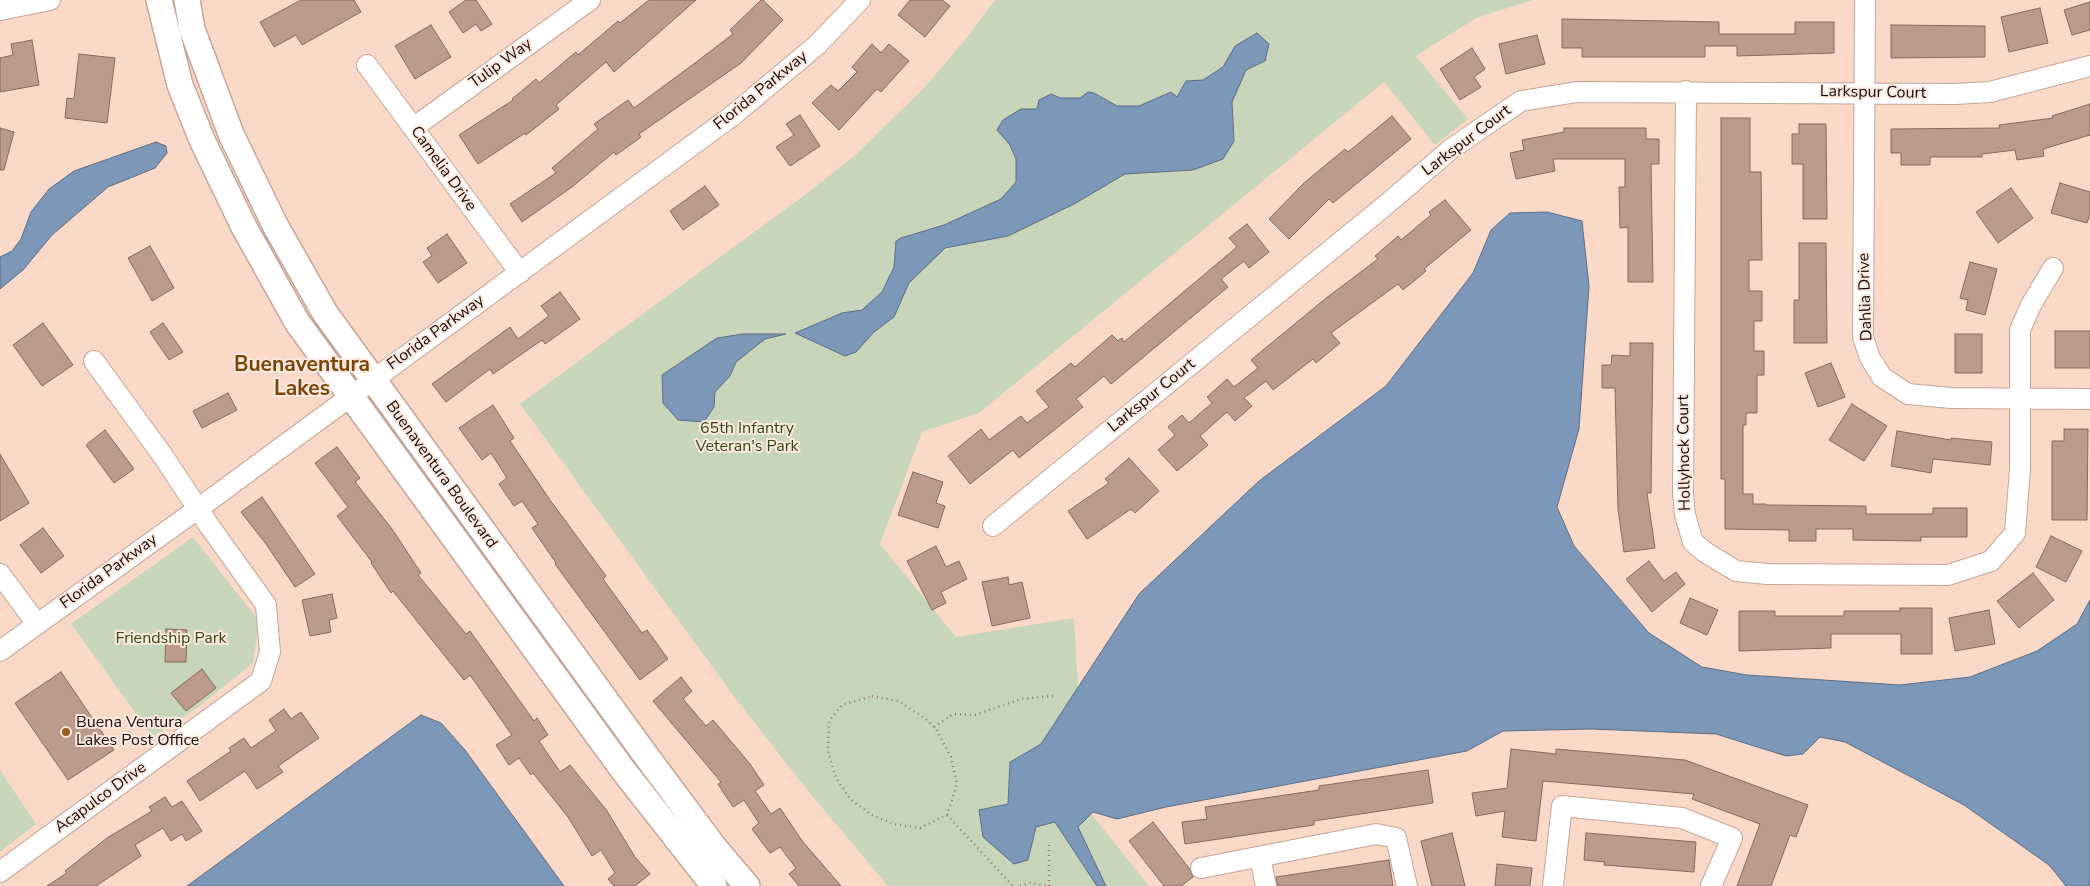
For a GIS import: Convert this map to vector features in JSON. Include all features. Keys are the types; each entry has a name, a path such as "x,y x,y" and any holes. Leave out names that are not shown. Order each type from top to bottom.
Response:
{"main road":[{"name":"Buenaventura Boulevard","path":"159,0 180,85 202,140 244,227 297,322 623,770 714,886"},
{"name":"Buenaventura Boulevard","path":"187,0 192,29 230,134 275,225 325,313 647,758 714,847 747,886"}],"street":[{"path":"5,6 50,0"},
{"name":"Tulip Way","path":"413,128 590,0"},
{"name":"Florida Parkway","path":"0,651 199,508 732,116 817,45 860,0"},
{"name":"Dahlia Drive","path":"1865,0 1864,338 1870,358 1882,377 1908,394 1951,398 2090,399"},
{"name":"Camelia Drive","path":"367,65 520,273"},
{"name":"Larkspur Court","path":"993,526 1387,204 1451,149 1521,101 1577,92 1686,91 1956,94 1990,92 2090,66"},
{"name":"Hollyhock Court","path":"1686,91 1683,492 1685,515 1693,542 1705,552 1736,571 1767,574 1948,575 1991,561 2015,533 2020,469 2020,330 2031,305 2053,268"},
{"name":"Acapulco Drive","path":"0,872 261,681 270,652 266,605 94,361"},
{"path":"0,574 36,624"},
{"path":"1553,886 1562,806 1682,818 1732,838 1711,886"},
{"path":"1201,868 1376,834 1396,838 1407,886"},
{"path":"1260,856 1266,886"}],"path":[{"path":"872,696 898,701 925,718 934,727 951,758 957,784 947,815 920,828 894,824 872,816 851,800 836,778 828,753 830,721 842,705 872,696"},
{"path":"934,727 953,714 975,715 1020,699 1052,696"},
{"path":"947,815 1013,886"},
{"path":"1020,886 1030,883 1050,886 1049,846"}],"green space":[{"name":"65th Infantry Veteran's Park","path":"995,0 1533,0 1476,18 1416,56 1468,119 1435,145 1384,82 979,413 922,432 880,544 956,637 1074,618 1085,806 1149,886 888,886 804,786 736,699 520,404 802,197 853,157 923,89 965,40"},
{"name":"Friendship Park","path":"193,537 259,621 253,663 196,709 153,737 71,624"},
{"path":"0,770 36,824 0,852"}],"water":[{"path":"1257,33 1269,44 1265,61 1246,70 1232,102 1234,141 1223,159 1193,170 1125,174 1074,204 1008,236 945,248 909,283 894,317 874,332 856,352 845,356 795,333 842,313 862,310 882,292 894,267 896,241 944,225 1001,199 1016,182 1016,159 1010,145 997,130 1003,120 1021,109 1037,109 1039,100 1051,94 1060,98 1080,98 1088,92 1094,93 1117,106 1139,106 1171,92 1177,97 1186,81 1203,80 1223,67 1235,46"},
{"path":"156,142 166,146 167,153 155,168 108,187 52,235 23,270 0,289 0,257 12,251 21,239 31,212 49,189 74,171"},
{"path":"1547,212 1582,221 1589,286 1579,429 1557,507 1574,546 1649,633 1702,667 1747,675 1900,685 1970,677 2037,651 2077,624 2090,600 2090,886 2066,886 2049,865 1964,805 1845,742 1820,737 1803,754 1786,756 1716,734 1591,729 1503,731 1467,751 1166,807 1117,819 1093,812 1078,827 1106,886 1097,886 1055,822 1036,827 1028,860 1014,864 983,837 979,810 1008,804 1010,762 1041,744 1139,594 1259,481 1386,386 1473,273 1491,230 1510,213"},
{"path":"743,334 786,334 765,339 736,362 730,376 715,392 714,407 704,422 678,420 663,403 662,375 717,338"},
{"path":"421,715 441,723 465,750 564,886 187,886"}],"building":[{"path":"301,0 354,0 361,12 302,45 296,35 274,47 260,22"},
{"path":"466,0 476,0 492,24 481,31 476,24 463,33 449,12"},
{"path":"649,0 696,0 614,72 606,62 556,105 559,109 526,135 525,133 478,164 459,135 513,100 536,79 539,83 576,52 578,55 618,21 620,23"},
{"path":"761,0 783,20 741,63 639,134 641,137 616,155 614,152 572,187 522,222 510,204 556,173 552,168 598,129 594,124 628,100 634,108 695,63 733,34 730,30"},
{"path":"910,0 942,0 950,6 925,37 898,15"},
{"path":"2090,2 2090,30 2072,35 2064,10"},
{"path":"2040,8 2048,43 2009,52 2001,17"},
{"path":"1562,19 1719,22 1719,34 1795,34 1795,22 1834,22 1834,53 1737,56 1737,46 1705,46 1705,57 1582,57 1582,48 1562,48"},
{"path":"431,25 451,57 415,79 395,46"},
{"path":"1891,25 1985,26 1985,57 1891,58"},
{"path":"1537,35 1545,64 1506,74 1499,44"},
{"path":"32,40 39,85 0,92 0,58 13,55 11,44"},
{"path":"872,44 881,53 889,44 909,61 881,92 877,89 839,130 812,103 831,85 838,91 857,72 852,67"},
{"path":"1472,48 1485,69 1474,77 1481,87 1460,100 1440,69"},
{"path":"79,54 115,58 107,123 65,118 67,98 74,99"},
{"path":"2090,104 2090,135 2043,149 2044,156 2017,160 2015,150 1982,154 1982,157 1930,157 1930,165 1901,165 1901,153 1891,153 1891,129 2000,128 1999,125 2053,118 2052,116"},
{"path":"800,115 820,146 790,166 776,147 794,135 786,124"},
{"path":"1392,116 1411,139 1333,203 1329,199 1289,239 1269,219 1304,183 1345,149 1348,152"},
{"path":"1721,118 1750,118 1750,172 1761,172 1762,260 1749,260 1749,291 1762,291 1762,321 1754,321 1754,351 1764,351 1764,375 1757,375 1757,413 1746,413 1746,425 1743,425 1743,494 1753,494 1753,504 1866,506 1866,514 1933,514 1933,508 1967,508 1967,537 1921,537 1921,541 1853,540 1853,529 1816,529 1816,541 1789,541 1789,530 1725,529 1725,479 1721,479"},
{"path":"1799,124 1826,124 1827,219 1803,219 1803,164 1792,164 1792,134 1799,134"},
{"path":"0,128 14,132 4,170 0,170"},
{"path":"1564,128 1646,128 1646,139 1659,139 1659,164 1651,164 1653,282 1628,282 1628,227 1620,228 1619,187 1625,187 1625,159 1553,159 1555,171 1516,179 1510,153 1524,150 1522,140 1564,132"},
{"path":"2060,183 2090,192 2090,214 2087,223 2051,213"},
{"path":"705,186 719,205 683,230 670,211"},
{"path":"2011,188 2033,218 1998,243 1976,212"},
{"path":"1445,200 1471,230 1424,269 1426,271 1403,290 1398,284 1331,333 1340,343 1316,363 1313,359 1273,390 1266,381 1244,398 1252,406 1235,421 1227,412 1200,436 1208,445 1177,471 1158,450 1175,435 1168,427 1182,415 1189,423 1212,403 1207,397 1227,379 1234,387 1258,368 1251,360 1325,299 1378,259 1375,256 1398,236 1401,240 1431,215 1429,212"},
{"path":"1247,224 1269,252 1249,268 1244,261 1221,279 1228,287 1111,384 1104,376 1076,399 1083,407 1019,458 1013,450 970,484 948,456 981,429 989,440 1021,416 1027,423 1049,407 1036,391 1071,363 1075,367 1112,335 1118,341 1122,338 1124,342 1237,247 1229,238"},
{"path":"447,234 467,263 438,283 423,262 432,256 427,248"},
{"path":"1799,243 1826,243 1827,343 1794,343 1794,300 1799,300"},
{"path":"150,246 174,288 152,301 128,258"},
{"path":"1970,262 1997,269 1985,315 1966,310 1968,300 1960,298"},
{"path":"560,292 580,319 545,344 542,340 493,374 490,369 446,402 432,384 510,327 518,339 549,316 541,306"},
{"path":"43,323 73,365 42,386 13,345"},
{"path":"163,323 183,352 169,360 150,332"},
{"path":"2055,331 2090,331 2090,368 2055,368"},
{"path":"1955,334 1982,334 1982,373 1955,373"},
{"path":"1630,343 1653,343 1651,493 1647,493 1655,548 1624,552 1618,509 1615,388 1602,388 1602,365 1611,365 1612,355 1630,356"},
{"path":"1831,363 1845,397 1818,407 1805,373"},
{"path":"228,393 237,410 202,428 193,411"},
{"path":"1852,404 1887,426 1864,461 1829,440"},
{"path":"493,405 514,438 510,441 550,500 606,576 603,579 642,633 647,630 668,659 640,680 555,564 532,528 538,524 522,501 514,506 499,484 507,478 491,453 482,460 459,428"},
{"path":"2064,429 2088,429 2087,520 2052,520 2052,441 2064,441"},
{"path":"105,430 134,469 114,483 86,445"},
{"path":"1897,431 1951,440 1951,438 1992,442 1990,465 1933,459 1931,473 1891,466"},
{"path":"337,447 360,478 355,482 392,529 421,573 418,575 466,634 470,631 534,721 537,718 548,735 539,741 560,772 570,765 607,811 635,857 650,874 635,886 614,886 608,879 615,873 601,850 592,856 568,817 533,773 531,775 519,758 509,765 496,745 512,735 470,675 464,680 393,591 391,593 372,562 337,516 348,507 315,463"},
{"path":"0,454 29,503 0,521"},
{"path":"1129,458 1159,491 1135,513 1131,509 1087,539 1068,511 1109,483 1105,479"},
{"path":"913,472 943,482 936,503 945,506 938,528 898,515"},
{"path":"262,497 315,574 295,587 266,544 241,512"},
{"path":"43,528 64,556 41,573 20,545"},
{"path":"2051,536 2082,551 2066,582 2036,567"},
{"path":"936,546 946,567 959,561 967,579 941,592 946,603 932,610 907,561"},
{"path":"1649,561 1664,581 1676,572 1685,584 1652,612 1626,579"},
{"path":"2033,573 2054,600 2019,628 1997,601"},
{"path":"1008,577 1009,585 1022,582 1030,618 992,626 982,582"},
{"path":"332,594 337,618 329,620 331,632 310,636 302,600"},
{"path":"1690,598 1718,610 1707,635 1680,623"},
{"path":"1900,608 1932,608 1932,654 1901,654 1901,634 1831,634 1831,648 1739,651 1739,611 1775,611 1775,616 1844,616 1844,611 1900,611"},
{"path":"1989,610 1995,644 1955,651 1949,618"},
{"path":"166,629 187,630 186,662 165,662"},
{"path":"202,669 216,688 186,711 171,693"},
{"path":"61,672 114,750 68,780 15,703"},
{"path":"681,677 692,691 683,699 706,726 713,720 750,764 764,785 755,791 771,814 780,808 803,842 841,886 799,886 789,874 796,868 780,847 770,853 752,829 759,823 744,800 733,807 718,784 721,782 653,701"},
{"path":"284,709 291,719 301,712 319,738 278,766 283,772 257,789 245,771 200,801 187,781 231,751 229,748 244,738 251,748 276,731 269,720"},
{"path":"1511,749 1556,754 1556,749 1685,760 1808,805 1796,837 1790,835 1771,886 1737,886 1760,824 1692,799 1694,794 1543,781 1536,841 1502,837 1505,811 1476,816 1472,793 1507,788"},
{"path":"1428,770 1433,803 1314,821 1314,825 1185,844 1182,822 1207,819 1205,807 1319,790 1319,786"},
{"path":"165,797 172,807 182,801 202,831 186,841 182,834 171,841 163,828 135,845 141,856 96,886 47,886 67,873 65,871 107,838 152,811 149,807"},
{"path":"1153,822 1189,868 1193,877 1181,886 1164,886 1129,841"},
{"path":"1452,833 1465,886 1432,886 1421,841"},
{"path":"1586,833 1696,842 1694,872 1604,865 1605,862 1584,860"},
{"path":"1389,860 1393,886 1278,886 1276,877"},
{"path":"1497,864 1532,868 1530,886 1495,886"}],"place":[{"name":"Buena Ventura Lakes Post Office","path":"66,732"}],"district":[{"name":"Buenaventura Lakes","path":"302,378"}]}
